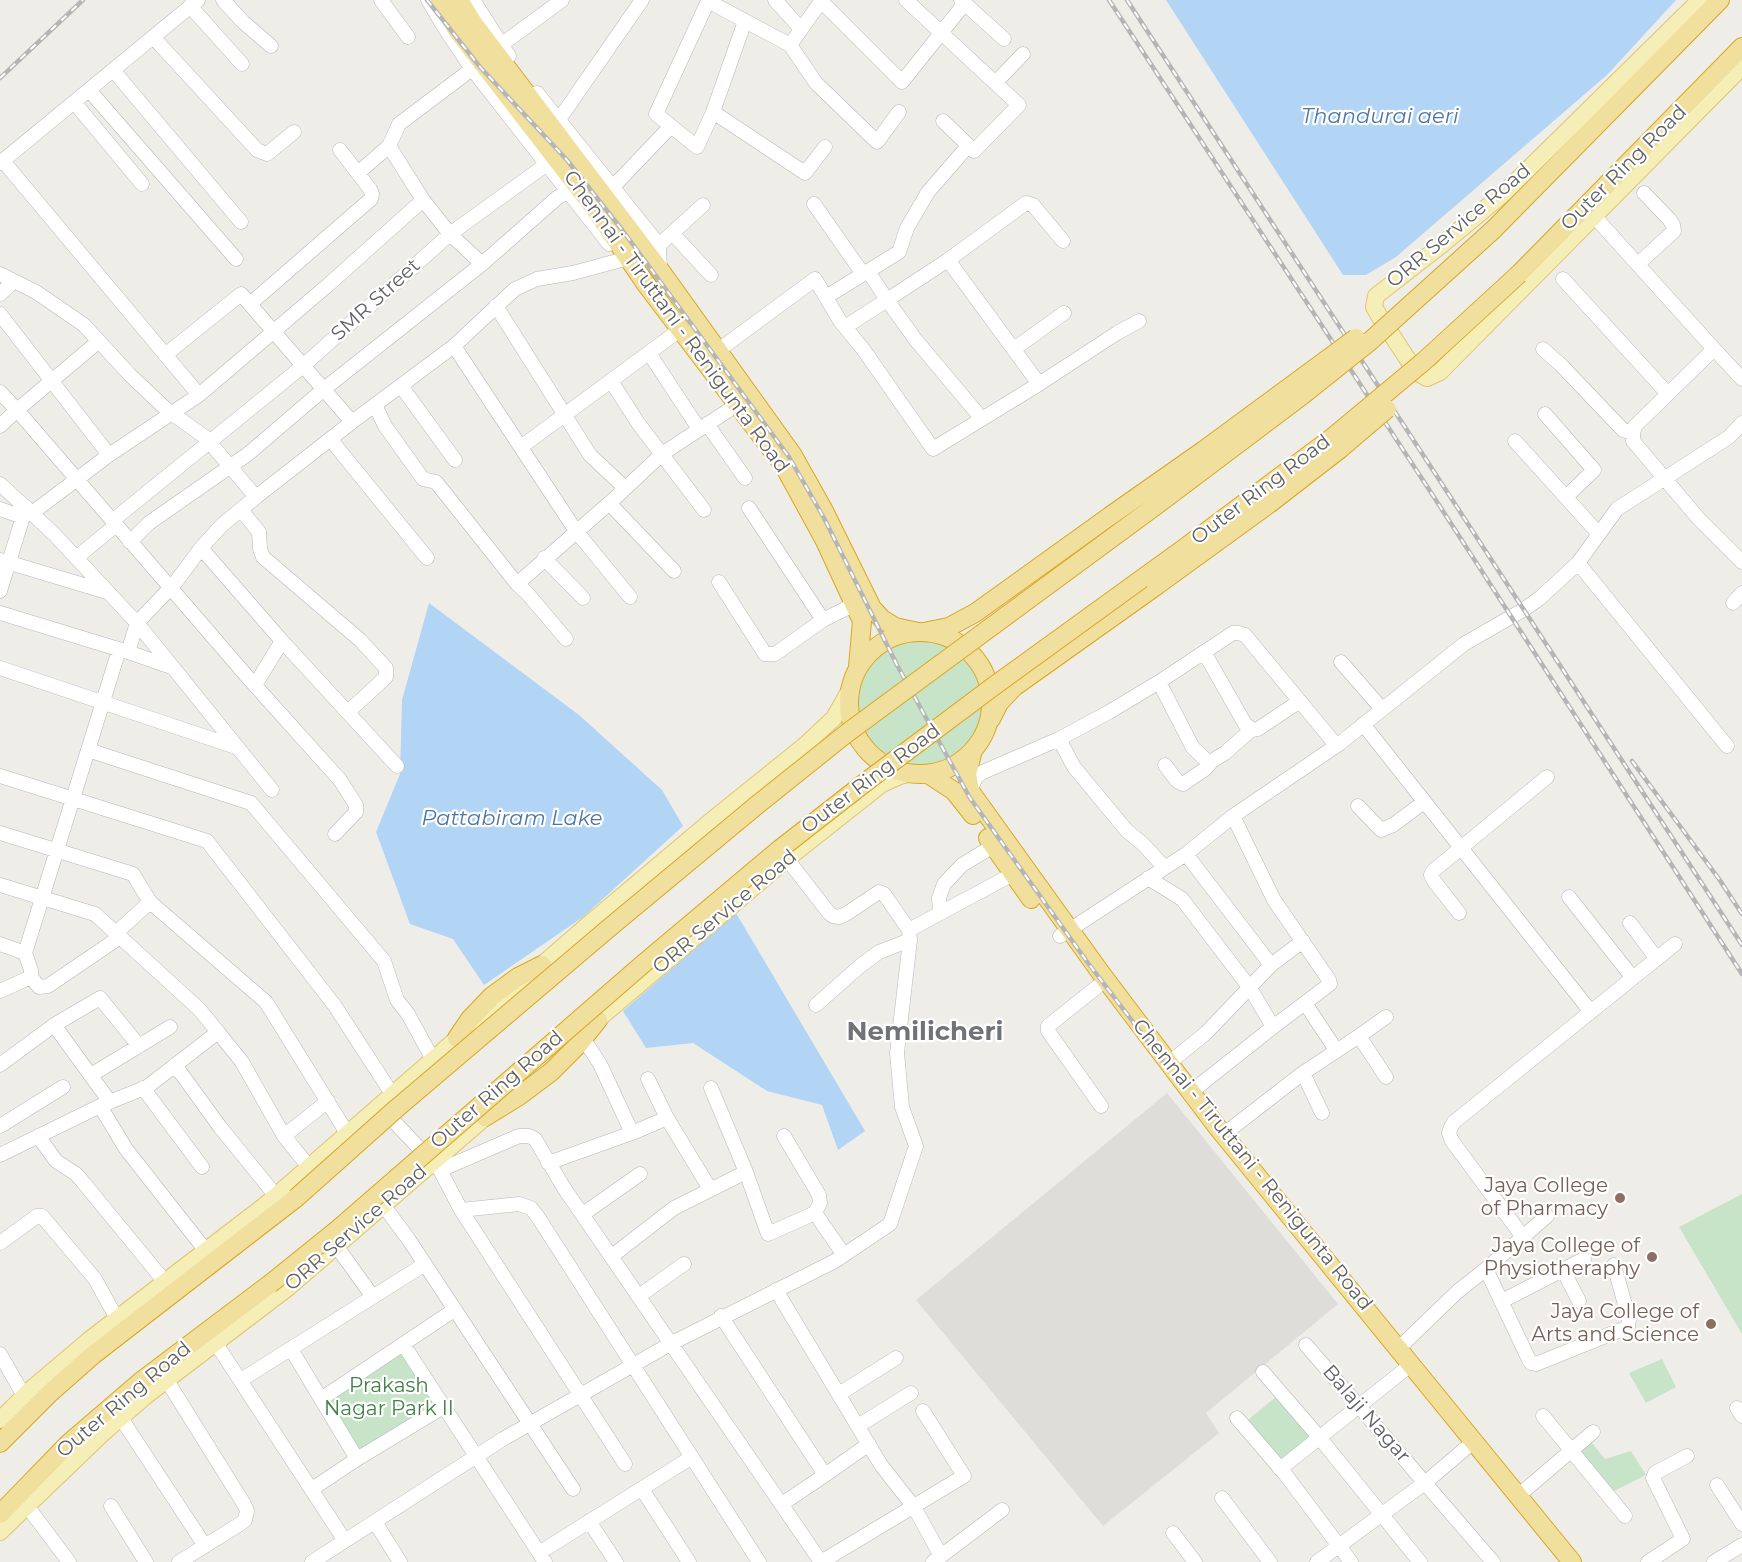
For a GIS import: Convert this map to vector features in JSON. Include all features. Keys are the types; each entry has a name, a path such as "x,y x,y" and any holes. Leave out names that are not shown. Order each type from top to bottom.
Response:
{"highway":[{"name":"Chennai - Tiruttani - Renigunta Road","path":"440,0 457,30 488,58 660,270 712,355 738,404 784,466 825,541 862,621 858,667 851,688 850,710 861,742 885,764 920,773 954,791 1013,874 1064,933 1399,1348 1469,1445 1559,1562"},
{"name":"Chennai - Tiruttani - Renigunta Road","path":"459,0 473,23 488,58 645,282 681,329 712,355 792,454 824,511 872,608 882,619 895,627 943,636 954,641 969,652 981,666 991,701 987,727 973,750 967,774 970,791 1097,987 1140,1046 1210,1134 1403,1371 1518,1496 1572,1562"},
{"path":"0,1443 50,1393 107,1344 296,1198 397,1108 748,812 847,733 1158,504 1368,343 1485,237 1720,0"},
{"name":"Outer Ring Road","path":"0,1514 69,1443 140,1382 270,1284 337,1230 643,964 780,849 970,704 1333,437 1423,363 1500,292 1742,47"},
{"path":"921,632 949,627 975,613 1297,382 1485,237"},
{"path":"987,727 999,703 1014,687 1263,509 1349,441 1440,361 1500,292"},
{"name":"Chennai - Tiruttani - Renigunta Road","path":"858,667 884,642 904,634 921,632"},
{"name":"Chennai - Tiruttani - Renigunta Road","path":"920,773 953,766 973,750"},
{"path":"457,1038 470,1019 492,996 518,977 542,965"},
{"path":"485,1117 519,1096 551,1072 598,1020"},
{"path":"136,1321 161,1285"},
{"path":"170,1360 215,1342"}],"main road":[{"name":"ORR Service Road","path":"1700,0 1503,194 1376,296 1374,308 1416,372 1427,378 1434,376 1742,67"},
{"path":"542,965 715,817 804,746 834,718 851,688"},
{"name":"ORR Service Road","path":"0,1532 121,1418 166,1379 289,1287 384,1206 436,1166 485,1117 787,859 810,841 827,833 869,803 887,782 920,773"},
{"path":"0,1420 24,1396 117,1319 276,1196 457,1038"}],"street":[{"path":"223,0 243,22 271,46"},
{"path":"381,0 408,37"},
{"path":"428,0 444,27 488,58 558,121 659,244 660,270"},
{"path":"358,173 389,146 399,124 562,0"},
{"path":"558,121 642,0"},
{"path":"775,0 801,29"},
{"path":"790,45 821,0 902,82 942,34 963,2 1004,39"},
{"path":"906,0 1019,105 974,151 943,121"},
{"path":"479,2 488,58 547,164 626,267 645,282"},
{"path":"745,21 713,112 697,147 656,114 708,2 745,21 790,45 816,82 878,142 898,112"},
{"path":"199,395 2,162 194,3 242,64"},
{"path":"153,37 256,150 267,154 294,132"},
{"path":"995,83 1023,54"},
{"path":"113,70 241,222"},
{"path":"89,90 236,259"},
{"path":"74,102 142,184"},
{"path":"713,112 805,173 825,147"},
{"path":"612,188 671,126"},
{"path":"389,146 423,200 450,234 482,264"},
{"path":"826,297 899,252 907,228 928,192 968,146"},
{"path":"250,304 371,199 370,189 340,150"},
{"name":"SMR Street","path":"76,558 114,523 303,366 450,234 547,164"},
{"path":"130,542 149,523 248,454 324,389 482,264 558,197 569,192"},
{"path":"1638,264 1674,231 1669,219 1644,193"},
{"path":"0,591 4,561 27,512 199,395 423,200"},
{"path":"845,327 948,260 1026,203 1033,205 1063,241"},
{"path":"814,204 915,339 982,419"},
{"path":"659,244 703,205"},
{"path":"1594,216 1742,378"},
{"path":"672,233 711,275"},
{"path":"150,902 118,935 48,986 39,987 31,978 32,970 25,953 104,702 123,651 137,623 170,588 222,525 352,422 454,346 515,289 537,279 573,273 621,260"},
{"path":"948,260 1039,384"},
{"path":"0,274 36,292 84,325 130,375 171,413 210,442 256,497"},
{"path":"712,355 815,279 845,327 933,449 1139,321"},
{"path":"1563,279 1668,394"},
{"path":"0,294 14,281"},
{"path":"165,355 241,294 352,422"},
{"path":"496,306 590,455 626,488"},
{"path":"1014,349 1064,313"},
{"path":"0,314 109,455"},
{"path":"521,447 681,329"},
{"path":"0,426 99,341"},
{"path":"454,346 576,531 630,597"},
{"path":"1544,349 1623,430 1633,434"},
{"path":"1714,349 1635,426 1633,441 1698,518 1742,562"},
{"path":"649,353 703,427 745,478"},
{"path":"611,381 704,510"},
{"path":"401,386 455,460"},
{"path":"0,392 340,780 356,805 356,812 335,834"},
{"path":"516,584 662,454 738,404"},
{"path":"375,405 385,426 423,479 436,482 516,584 527,592 566,639"},
{"path":"1545,414 1594,470 1566,497"},
{"path":"1064,933 1186,854 1233,816 1336,745 1464,644 1535,602 1578,563 1598,532 1617,509 1729,437 1742,423"},
{"path":"331,440 427,558"},
{"path":"1515,441 1598,532"},
{"path":"0,484 76,558 137,623 272,790"},
{"path":"609,503 674,571"},
{"path":"749,508 823,620"},
{"path":"0,509 27,512"},
{"path":"241,510 259,532 262,557 360,640 386,668 386,677 348,712"},
{"path":"201,548 282,641 397,766"},
{"path":"544,558 583,598"},
{"path":"4,561 107,592"},
{"path":"1578,563 1727,746"},
{"path":"719,582 765,654 775,654 823,620 855,604"},
{"path":"0,613 172,667"},
{"path":"970,791 976,777 983,772 1059,739 1109,712 1233,633 1245,635 1336,745"},
{"path":"255,685 282,641"},
{"path":"1204,652 1245,724 1252,729 1258,729 1300,701"},
{"path":"1341,662 1382,709"},
{"path":"0,668 236,747"},
{"path":"1159,682 1192,748 1207,761 1212,761"},
{"path":"1363,724 1591,1012"},
{"path":"1165,765 1177,781 1183,784 1205,769 1252,729"},
{"path":"1059,739 1074,767 1127,831 1143,844 1164,867"},
{"path":"88,750 251,803 384,961 398,1000 432,1058"},
{"path":"0,776 207,841 335,1006 392,1094"},
{"path":"1459,913 1431,875 1432,871 1547,777"},
{"path":"1358,806 1381,830 1393,825 1424,802"},
{"path":"1191,1092 1330,984 1274,900 1233,816"},
{"path":"0,833 133,874 150,902 266,1002 347,1133"},
{"path":"940,913 939,898 944,884 962,865 993,846"},
{"path":"1186,854 1270,964"},
{"path":"312,1562 475,1457 581,1394 721,1317 844,1255 890,1224 916,1146 902,1107 897,1053 910,935 884,894 879,892 846,914 839,917 833,916 787,859"},
{"path":"816,1005 879,952 910,935 940,913 1013,874"},
{"path":"1148,878 1182,899 1250,988 1273,1027"},
{"path":"0,885 95,914 198,1009 218,1032 242,1062 284,1136 309,1167"},
{"path":"1569,897 1632,978"},
{"path":"1630,922 1657,959"},
{"path":"1168,1063 1206,1032 1250,988 1270,964 1303,941"},
{"path":"0,944 25,953"},
{"path":"1523,1237 1452,1141 1449,1133 1454,1122 1675,944"},
{"path":"0,991 31,978"},
{"path":"1097,987 1053,1020 1048,1026 1048,1031 1101,1106"},
{"path":"0,1065 54,1025 100,998 139,1047"},
{"path":"1305,1003 1336,1050"},
{"path":"1224,1134 1303,1073 1386,1017"},
{"path":"54,1025 91,1075 126,1149 206,1251"},
{"path":"91,1075 170,1027"},
{"path":"0,1155 143,1088 218,1032"},
{"path":"1359,1036 1386,1077"},
{"path":"583,1038 600,1064 632,1133"},
{"path":"175,1065 220,1127 276,1196"},
{"path":"1303,1073 1322,1113"},
{"path":"648,1078 667,1118 710,1190"},
{"path":"0,1126 63,1087"},
{"path":"143,1088 202,1167"},
{"path":"711,1088 746,1172 768,1234 815,1213 820,1203 819,1195 784,1136"},
{"path":"284,1136 328,1101"},
{"path":"379,1106 436,1166 461,1210 625,1464"},
{"path":"548,1163 667,1118"},
{"path":"436,1166 523,1135 535,1139 548,1163 821,1562 969,1473 923,1411"},
{"path":"38,1136 56,1161 76,1174 161,1285"},
{"path":"612,1256 674,1208 746,1172"},
{"path":"583,1214 640,1174"},
{"path":"461,1210 505,1204 526,1205 531,1208 759,1562"},
{"path":"384,1206 425,1264 573,1489"},
{"path":"815,1213 844,1255"},
{"path":"0,1243 37,1216 42,1216 95,1279 117,1319"},
{"path":"1399,1348 1457,1292 1547,1216"},
{"path":"337,1247 373,1297"},
{"path":"1502,1301 1584,1259"},
{"path":"241,1380 425,1264"},
{"path":"639,1296 684,1264"},
{"path":"1486,1269 1529,1360 1536,1364 1628,1327 1629,1319 1614,1265"},
{"path":"1563,1270 1580,1301"},
{"path":"776,1290 881,1465 914,1507 937,1559 1002,1510"},
{"path":"321,1399 454,1310"},
{"path":"721,1317 825,1475"},
{"path":"215,1342 345,1541"},
{"path":"403,1344 542,1557 589,1521 692,1457"},
{"name":"Balaji Nagar","path":"1306,1345 1493,1562"},
{"path":"291,1348 357,1459"},
{"path":"0,1354 24,1396"},
{"path":"839,1394 896,1358"},
{"path":"1280,1469 1403,1371"},
{"path":"1263,1372 1420,1562"},
{"path":"166,1379 247,1511 245,1520 240,1524 179,1562"},
{"path":"858,1426 911,1393"},
{"path":"312,1489 443,1407"},
{"path":"1543,1416 1625,1516"},
{"path":"121,1418 204,1546"},
{"path":"1238,1418 1351,1562"},
{"path":"1518,1496 1593,1432"},
{"path":"782,1503 869,1444"},
{"path":"1317,1562 1426,1482 1469,1445"},
{"path":"1648,1562 1683,1539 1653,1478 1655,1473 1687,1456"},
{"path":"1717,1485 1742,1524"},
{"path":"642,1489 689,1562"},
{"path":"1222,1498 1270,1562"},
{"path":"27,1506 69,1562"},
{"path":"111,1506 146,1562"},
{"path":"589,1521 616,1562"},
{"path":"375,1522 400,1562"},
{"path":"1173,1533 1195,1562"},
{"path":"1721,1560 1742,1545"}],"shaded area":[{"path":"1167,1093 1338,1304 1206,1413 1219,1433 1103,1526 916,1300"}],"green space":[{"path":"920,639 945,644 966,658 980,679 985,704 980,729 966,750 945,764 920,769 895,764 874,750 860,729 855,704 860,679 874,658 895,644"},
{"path":"1742,1194 1742,1334 1679,1227"},
{"name":"Prakash Nagar Park II","path":"401,1353 435,1407 360,1450 329,1399"},
{"path":"1662,1359 1676,1387 1646,1403 1629,1373"},
{"path":"1277,1396 1316,1437 1280,1466 1244,1423"},
{"path":"1592,1443 1605,1459 1631,1451 1646,1475 1610,1493 1577,1452"}],"water":[{"name":"Thandurai aeri","path":"1166,0 1676,0 1608,74 1396,257 1366,275 1343,275"},
{"name":"Pattabiram Lake","path":"429,603 579,715 662,790 683,826 583,917 484,985 453,939 410,924 376,832 400,774 402,700"},
{"path":"736,913 865,1131 838,1150 822,1105 767,1091 693,1043 646,1048 623,1011"}],"railway":[{"path":"0,78 83,0"},
{"path":"427,0 480,67 567,160 623,231 789,457 824,518 897,665 970,798 1088,963 1169,1069"},
{"path":"1109,0 1742,974"},
{"path":"1127,0 1742,945"},
{"path":"1632,761 1742,914"}],"place":[{"name":"Jaya College of Pharmacy","path":"1620,1198"},
{"name":"Jaya College of Physiotheraphy","path":"1652,1257"},
{"name":"Jaya College of Arts and Science","path":"1711,1324"}],"district":[{"name":"Nemilicheri","path":"925,1032"}]}
